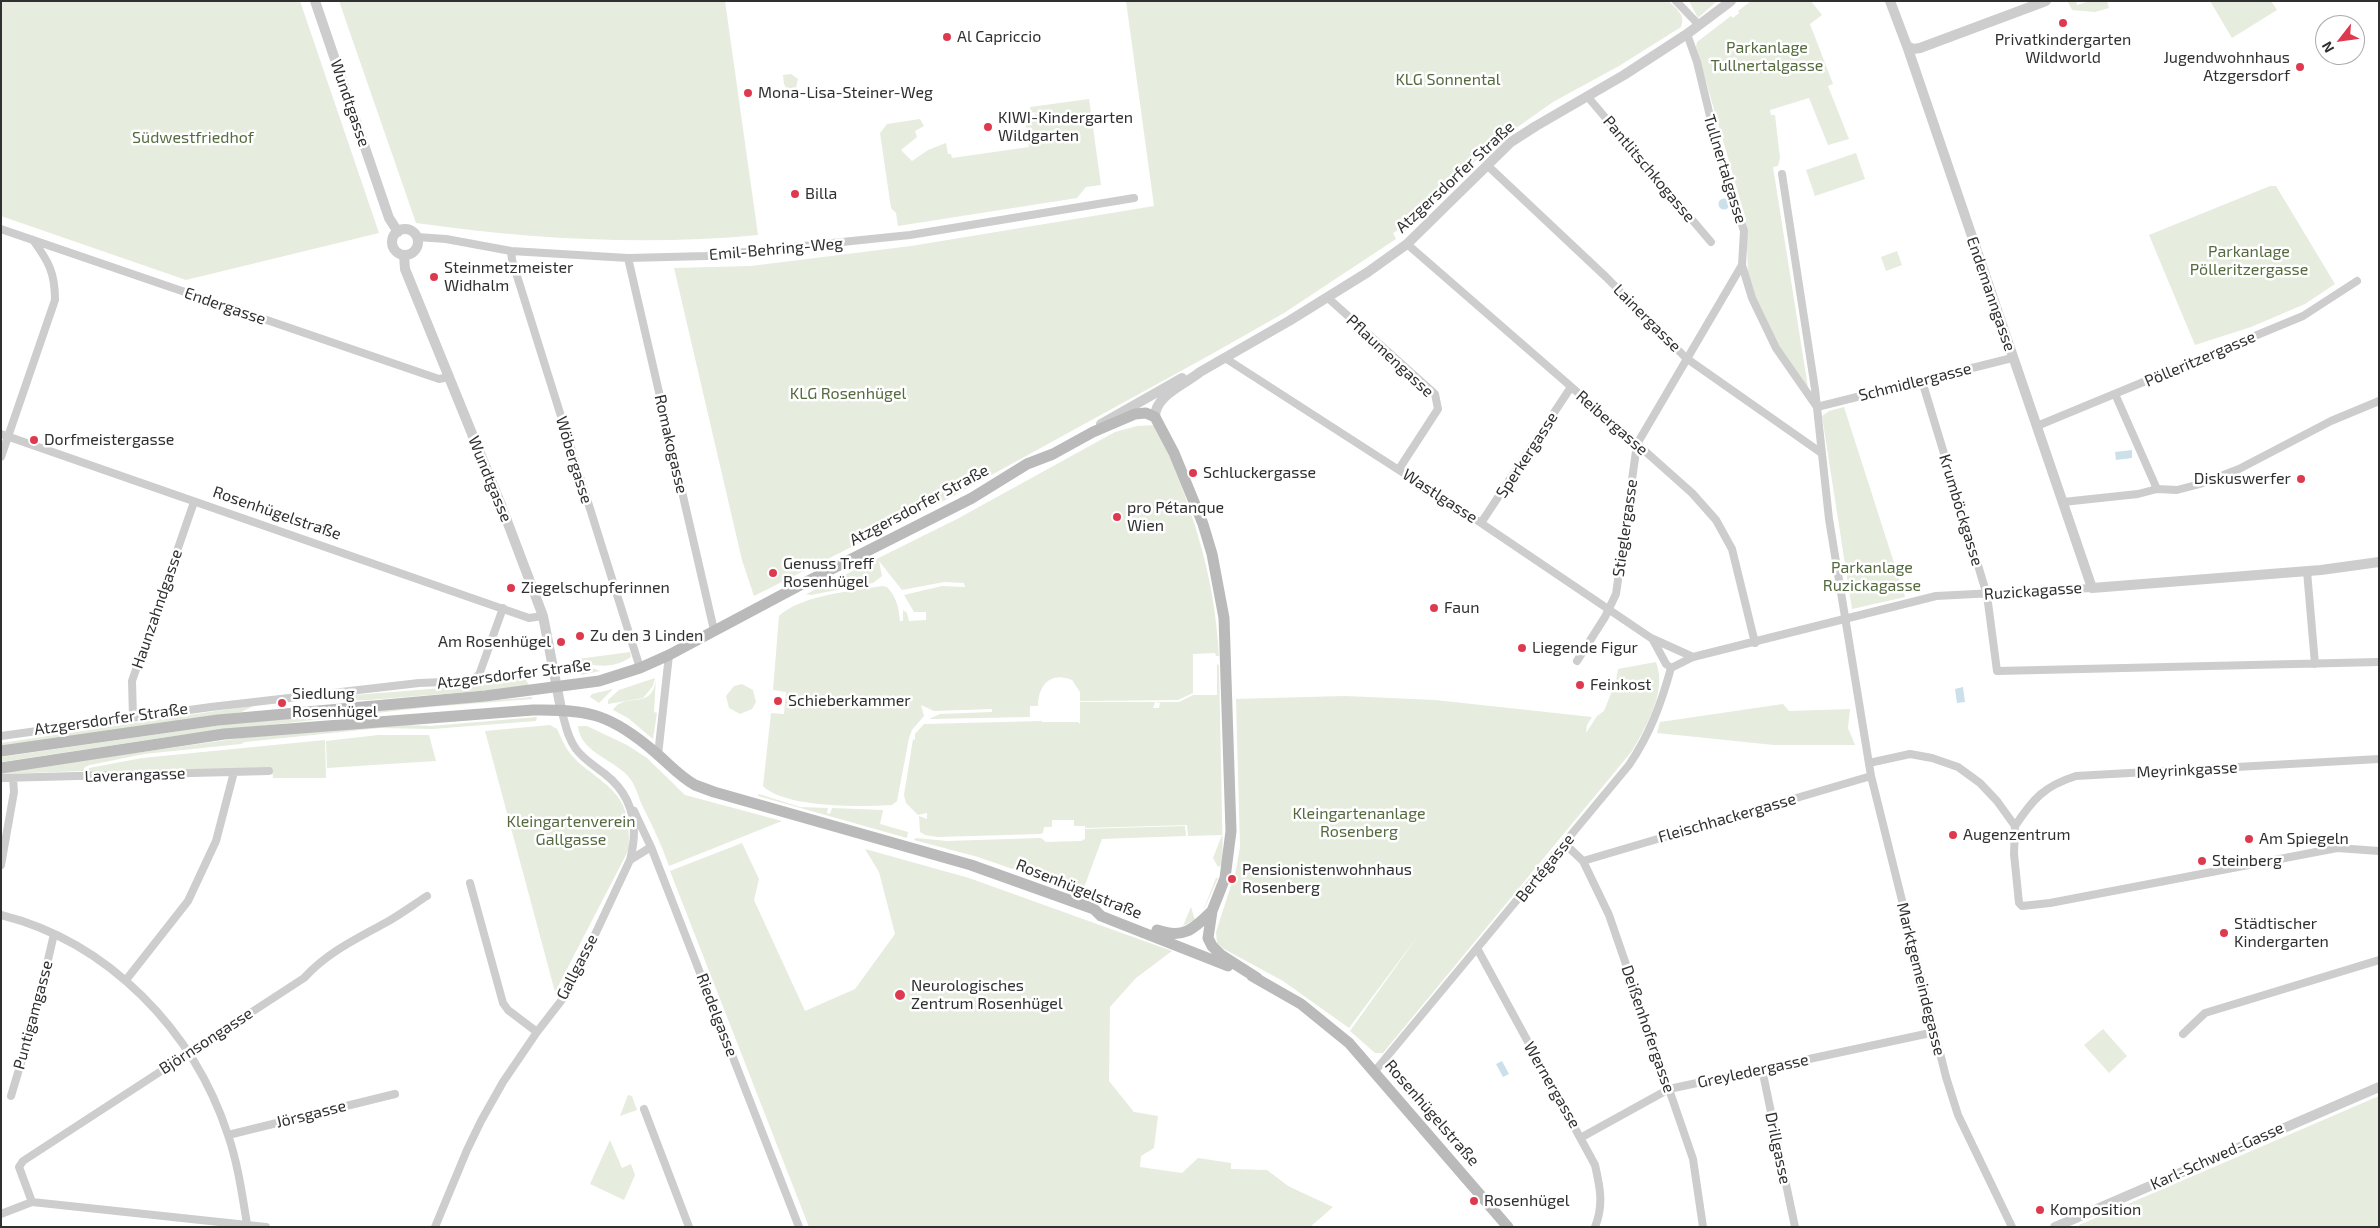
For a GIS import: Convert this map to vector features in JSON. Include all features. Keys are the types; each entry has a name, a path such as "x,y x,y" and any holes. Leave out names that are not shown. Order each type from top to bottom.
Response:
{"main road":[{"name":"Atzgersdorfer Straße","path":"1,751 218,720 556,687 599,681 640,668 669,655 972,498 1027,464 1053,454 1093,432 1135,414 1146,413 1155,417"},
{"path":"1155,417 1174,453 1203,524 1212,554 1224,618 1231,831 1225,878 1212,911 1208,938 1212,946 1221,955 1257,978"},
{"name":"Atzgersdorfer Straße","path":"1,768 224,734 560,709"},
{"name":"Rosenhügelstraße","path":"560,709 598,716 629,730 681,777 714,792 971,865 1094,909 1101,916 1257,978 1307,1008 1349,1043 1508,1227"},
{"path":"1094,909 1102,910 1170,934 1190,931 1212,911"}],"street":[{"name":"Wundtgasse","path":"314,1 389,218 398,232"},
{"path":"1676,1 1699,25"},
{"name":"Atzgersdorfer Straße","path":"1155,417 1156,411 1164,398 1200,372 1328,298 1407,244 1511,142 1624,75 1687,34 1731,1"},
{"name":"Endemanngasse","path":"1890,1 1908,46 2012,358 2092,588"},
{"path":"1908,46 1913,49 1920,48 2046,1"},
{"name":"Tullnertalgasse","path":"1687,34 1697,62 1716,141 1744,231 1742,265 1752,298 1776,348 1817,407"},
{"name":"Pantlitschkogasse","path":"1587,96 1710,242"},
{"name":"Lainergasse","path":"1488,166 1606,277 1686,358 1820,452"},
{"path":"1782,174 1817,407 1820,452 1845,618"},
{"name":"Emil-Behring-Weg","path":"417,237 434,237 511,251 628,258 706,256 783,250 910,235 1134,198"},
{"path":"406,229 417,237 416,250 404,255 396,251 392,243 398,232 406,229"},
{"name":"Endergasse","path":"1,230 439,379 450,377"},
{"path":"1,457 5,435 55,300 55,284 50,263 33,240"},
{"name":"Reibergasse","path":"1407,244 1692,493 1716,520 1732,549 1755,643"},
{"name":"Wöbergasse","path":"511,251 512,260 627,634 640,668"},
{"name":"Wundtgasse","path":"404,255 405,269 450,377 543,616 560,709"},
{"name":"Romakogasse","path":"628,258 714,630"},
{"name":"Stieglergasse","path":"1576,661 1610,609 1616,594 1637,444 1742,265"},
{"name":"Pölleritzergasse","path":"2037,426 2303,316 2357,281"},
{"name":"Pflaumengasse","path":"1328,298 1435,394 1438,409 1398,469"},
{"name":"Wastlgasse","path":"1225,358 1481,523 1652,638 1693,657"},
{"name":"Schmidlergasse","path":"1817,407 2012,358"},
{"name":"Atzgersdorfer Straße","path":"1093,432 1101,424 1152,394 1186,376 1200,372"},
{"name":"Krumböckgasse","path":"1922,381 1987,595 1998,671 2315,664"},
{"name":"Sperkergasse","path":"1481,523 1571,387"},
{"path":"2116,394 2157,489"},
{"path":"2063,502 2138,494 2157,489 2168,491 2185,488 2228,473 2331,422 2379,401"},
{"name":"Rosenhügelstraße","path":"5,435 529,618 543,616"},
{"name":"Haunzahndgasse","path":"133,717 132,682 194,502"},
{"name":"Ruzickagasse","path":"1693,657 1755,643 1845,618 1936,596 1987,595 2092,588 2307,571 2379,562"},
{"path":"2307,571 2315,664 2379,662"},
{"name":"Atzgersdorfer Straße","path":"1,736 133,717 419,683 469,681 475,678 483,667 503,608"},
{"name":"Marktgemeindegasse","path":"1845,618 1871,776 1935,1032 1958,1115 2012,1227"},
{"name":"Wastlgasse","path":"1652,638 1666,664 1671,668"},
{"path":"658,755 669,655"},
{"path":"1671,668 1693,657"},
{"name":"Bertégasse","path":"1375,1072 1478,950 1629,765 1645,742 1662,702 1671,668"},
{"name":"Gallgasse","path":"435,1227 466,1150 481,1121 537,1032 568,992 630,860 634,834 630,805 617,784 576,749 567,731 560,709"},
{"path":"1869,763 1910,754 1947,761 1980,783 1997,801 2015,826 2015,874 2019,903 2022,906 2050,903 2337,848 2379,851"},
{"name":"Meyrinkgasse","path":"2015,826 2026,808 2041,793 2056,782 2076,776 2379,759"},
{"name":"Laverangasse","path":"1,778 269,771"},
{"path":"126,980 188,900 216,841 234,772"},
{"name":"Fleischhackergasse","path":"1583,861 1871,776"},
{"path":"1,865 14,792 13,778"},
{"name":"Riedelgasse","path":"630,805 651,847 799,1227"},
{"name":"Deißenhofergasse","path":"1565,844 1583,861 1607,911 1693,1159 1702,1227"},
{"path":"630,860 651,847"},
{"path":"470,883 504,1003 508,1010 537,1032"},
{"name":"Björnsongasse","path":"32,1202 19,1167 23,1161 304,978 318,962 426,896"},
{"path":"1,915 54,934 86,950 126,980 158,1012 188,1052 210,1090 228,1134 238,1169 247,1224"},
{"name":"Puntigamgasse","path":"11,1096 35,1016 54,934"},
{"name":"Wernergasse","path":"1478,950 1582,1137 1595,1165 1601,1190 1600,1213 1595,1227"},
{"path":"2183,1034 2205,1013 2379,960"},
{"name":"Greyledergasse","path":"1582,1137 1669,1089 1935,1032"},
{"name":"Drillgasse","path":"1762,1069 1795,1227"},
{"name":"Karl-Schwed-Gasse","path":"2055,1227 2379,1087"},
{"name":"Jörsgasse","path":"228,1134 395,1094"},
{"path":"644,1108 689,1227"},
{"path":"1,1214 32,1202 266,1227"}],"green space":[{"name":"Südwestfriedhof","path":"1,1 300,1 379,233 186,280 1,216"},
{"path":"339,1 725,1 758,235 672,240 587,239 544,237 416,223"},
{"name":"KLG Rosenhügel","path":"1126,1 1669,1 1682,16 1682,23 1681,27 1619,66 1553,102 1502,138 1474,162 1439,201 1401,235 1398,230 1393,233 1396,239 1284,313 955,495 754,596 742,560 674,268 751,266 911,246 1154,206"},
{"path":"1689,1 1717,1 1698,18"},
{"name":"Parkanlage Tullnertalgasse","path":"1751,1 1811,1 1822,15 1810,24 1833,84 1828,86 1849,139 1828,145 1809,98 1770,110 1771,115 1775,115 1780,158 1778,166 1773,167 1809,394 1783,354 1756,299 1748,273 1746,220 1696,47 1697,42 1731,16 1733,18 1739,13 1738,11"},
{"path":"2076,1 2077,5 2090,1 2107,1 2109,8 2095,12 2072,10 2068,2"},
{"path":"2210,1 2271,1 2277,10 2232,38"},
{"path":"791,74 798,79 796,88 787,89 784,84 783,75"},
{"path":"1089,99 1101,185 1086,187 1077,198 898,226 896,213 891,208 880,133 887,124 920,119 924,126 915,131 917,137 901,150 912,161 928,150 946,143 948,154 951,154 952,158 1029,147 1025,118 1035,117 1035,114 1049,115 1031,112 1030,107"},
{"path":"1856,153 1865,179 1815,196 1806,170"},
{"name":"Parkanlage Pölleritzergasse","path":"2270,186 2276,186 2335,284 2305,304 2251,327 2195,345 2149,235"},
{"path":"1897,251 1902,265 1886,271 1881,257"},
{"name":"Parkanlage Ruzickagasse","path":"1844,407 1905,597 1852,609 1822,416 1829,411"},
{"path":"1157,425 1190,510 1206,565 1212,594 1219,656 1216,656 1215,653 1193,654 1193,693 1178,700 1080,701 1080,692 1072,680 1058,677 1043,686 1038,706 1030,706 1030,717 929,719 940,714 992,712 992,709 934,711 921,705 924,716 912,730 909,738 897,801 892,805 843,806 805,802 788,799 763,786 771,713 784,714 786,692 773,690 779,616 800,603 842,592 882,586 887,587 895,598 900,621 903,621 903,610 907,613 909,621 926,620 926,612 914,612 904,595 942,586 965,587 964,583 944,582 902,590 879,561 882,576 873,583 811,595 806,594 957,519 1115,432 1137,426"},
{"path":"630,652 631,657 615,664 574,666 578,659"},
{"name":"Kleingartenanlage Rosenberg","path":"1656,662 1659,673 1659,685 1654,708 1632,751 1383,1053 1375,1053 1350,1031 1420,933 1349,1028 1283,981 1224,949 1217,943 1216,932 1236,870 1240,847 1236,699 1345,696 1435,700 1592,717 1587,725 1586,733 1597,716 1604,711 1616,681 1618,669"},
{"path":"1217,664 1219,665 1223,864 1218,867 1213,858 1222,835 1188,836 1187,825 1085,828 1085,826 1074,826 1074,820 1052,820 1052,827 1044,827 1043,833 1040,834 937,837 920,832 919,816 927,819 927,813 918,815 906,803 904,795 913,739 915,740 915,734 924,724 1042,721 1078,722 1080,724 1080,702 1155,702 1153,708 1159,708 1160,703 1156,702 1179,702 1193,695 1217,695"},
{"path":"587,666 600,671 581,675 583,668"},
{"path":"524,676 530,687 368,700 314,701 318,698 467,686 483,679"},
{"path":"655,678 653,686 643,698 608,704 608,700 619,690"},
{"path":"656,678 654,712 657,713 653,739 628,718 613,710 624,702 650,695"},
{"path":"742,684 753,690 756,702 752,709 740,714 729,708 726,696 734,686"},
{"path":"613,689 599,703 590,697 592,694"},
{"path":"532,697 532,699 430,707 180,735 1,762 1,757 229,724"},
{"path":"1783,704 1789,711 1850,709 1848,728 1855,745 1774,745 1657,733 1660,722"},
{"path":"256,705 241,712 1,746 1,743"},
{"path":"537,717 536,721 432,729 380,728 245,742 241,744 144,754 90,765 85,767 83,771 1,774 1,772 241,738 379,724 431,726"},
{"name":"Kleingartenverein Gallgasse","path":"550,725 557,729 575,759 605,783 618,797 626,814 629,840 629,849 555,992 485,731"},
{"path":"578,726 587,726 627,745 647,758 685,795 782,821 669,866 632,782 620,769 597,754 584,742"},
{"path":"378,735 429,735 436,761 327,768 326,741"},
{"path":"325,740 326,778 273,778 272,769 83,775 89,768 142,758"},
{"path":"759,794 800,807 828,808 827,813 830,814 832,808 883,810 880,824 908,832 907,838 758,796"},
{"path":"1185,826 1186,836 1102,839 1082,893 978,857 914,840 916,838 947,841 1041,838 1046,842 1081,841 1085,839 1085,829"},
{"name":"Neurologisches Zentrum Rosenhügel","path":"742,843 759,879 754,900 805,1011 855,989 895,934 879,872 865,849 969,878 1172,951 1136,978 1110,1007 1109,1081 1134,1112 1158,1116 1154,1148 1141,1156 1140,1167 1182,1173 1198,1158 1231,1163 1231,1169 1267,1170 1288,1186 1333,1207 1310,1227 809,1227 670,871"},
{"path":"1216,878 1218,878 1201,916"},
{"path":"1191,907 1195,920 1183,926"},
{"path":"2103,1029 2127,1056 2109,1073 2084,1045"},
{"path":"628,1095 632,1096 637,1110 620,1116"},
{"path":"2379,1096 2379,1227 2080,1227 2079,1225"},
{"path":"610,1140 622,1168 631,1164 635,1175 624,1200 590,1184"}],"water":[{"path":"1724,198 1730,204 1724,210 1718,204"},
{"path":"2132,450 2132,458 2116,460 2115,452"},
{"path":"1963,687 1965,702 1957,703 1955,689"},
{"path":"1502,1061 1509,1074 1503,1077 1496,1064"}],"place":[{"name":"Privatkindergarten Wildworld","path":"2063,23"},
{"name":"Al Capriccio","path":"947,37"},
{"name":"Jugendwohnhaus Atzgersdorf","path":"2300,67"},
{"name":"Mona-Lisa-Steiner-Weg","path":"748,93"},
{"name":"KIWI-Kindergarten Wildgarten","path":"988,127"},
{"name":"Billa","path":"795,194"},
{"name":"Steinmetzmeister Widhalm","path":"434,277"},
{"name":"Dorfmeistergasse","path":"34,440"},
{"name":"Schluckergasse","path":"1193,473"},
{"name":"Diskuswerfer","path":"2301,479"},
{"name":"pro Pétanque Wien","path":"1117,517"},
{"name":"Genuss Treff Rosenhügel","path":"773,573"},
{"name":"Ziegelschupferinnen","path":"511,588"},
{"name":"Faun","path":"1434,608"},
{"name":"Zu den 3 Linden","path":"580,636"},
{"name":"Am Rosenhügel","path":"561,642"},
{"name":"Liegende Figur","path":"1522,648"},
{"name":"Feinkost","path":"1580,685"},
{"name":"Schieberkammer","path":"778,701"},
{"name":"Siedlung Rosenhügel","path":"282,703"},
{"name":"Augenzentrum","path":"1953,835"},
{"name":"Am Spiegeln","path":"2249,839"},
{"name":"Steinberg","path":"2202,861"},
{"name":"Pensionistenwohnhaus Rosenberg","path":"1232,879"},
{"name":"Städtischer Kindergarten","path":"2224,933"},
{"name":"Neurologisches Zentrum Rosenhügel","path":"900,995"},
{"name":"Rosenhügel","path":"1474,1201"},
{"name":"Komposition","path":"2040,1210"}],"park label":[{"name":"KLG Sonnental","path":"1448,80"}]}
